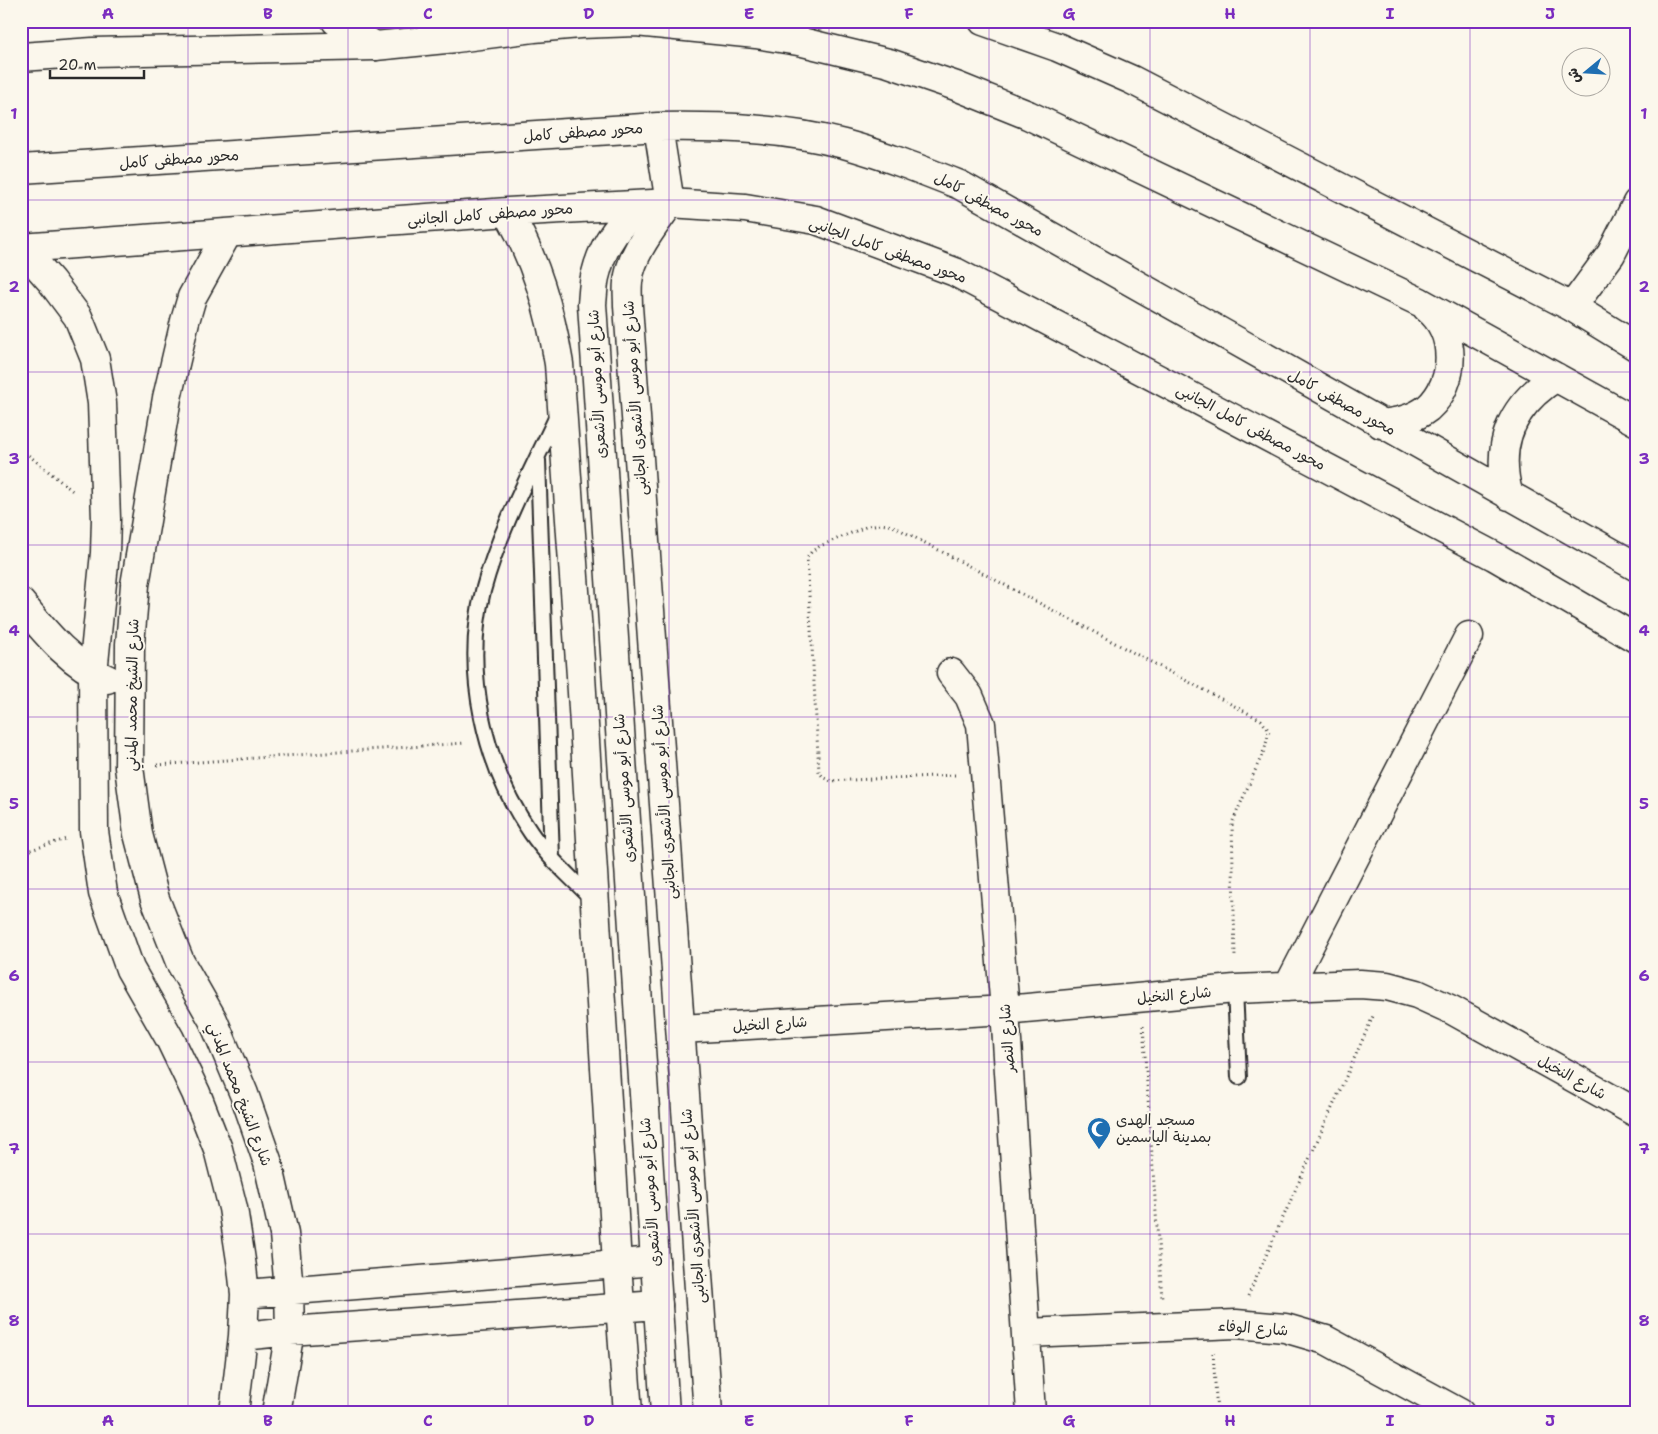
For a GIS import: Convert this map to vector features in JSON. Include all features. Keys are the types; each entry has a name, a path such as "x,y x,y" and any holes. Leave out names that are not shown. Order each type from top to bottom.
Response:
{"street":[{"path":"336,21 375,46"},
{"path":"983,21 1057,47 1132,80 1572,307 1637,347"},
{"path":"21,57 94,52 375,46 460,30 636,22 664,23 756,34 798,42 889,64 956,86 1028,115 1420,302 1637,422"},
{"name":"محور مصطفى كامل","path":"21,170 658,127 720,126 782,132 843,144 902,162 952,182 1637,567"},
{"path":"658,127 670,203"},
{"name":"محور مصطفى كامل الجانبى","path":"22,248 508,212 670,203 745,208 816,220 955,272 1494,556 1637,639"},
{"name":"شارع أبو موسى الأشعرى الجانبى","path":"670,203 646,238 632,266 628,282 628,306 708,1413"},
{"name":"شارع أبو موسى الأشعرى","path":"665,1413 592,304 595,277 604,251 618,228 627,219 650,206 670,203"},
{"path":"1572,307 1611,254 1637,203"},
{"path":"508,212 531,257 543,289 552,322 559,364 628,1413"},
{"name":"شارع الشيخ محمد المدني","path":"227,234 192,297 184,321 167,398 135,585 130,644 129,767 138,834 155,899 180,962 213,1020 244,1094 268,1163 284,1234 289,1290 290,1331 276,1413"},
{"path":"22,248 51,281 78,317 95,359 102,403 106,519 105,553 93,673 94,831 104,894 130,969 170,1039 196,1093 218,1149 233,1208 245,1294 243,1336 234,1413"},
{"path":"1381,424 1398,422 1413,417 1428,408 1439,394 1445,382 1450,352 1447,337 1436,318 1420,302"},
{"path":"1509,496 1504,479 1503,462 1505,444 1510,427 1518,411 1528,398 1541,386 1556,377"},
{"path":"21,602 49,637 64,651 93,673 129,688"},
{"path":"1288,987 1469,636"},
{"name":"شارع النصر","path":"951,673 969,696 980,724 1005,1010 1031,1413"},
{"name":"شارع النخيل","path":"681,1029 1005,1010 1235,989 1360,984 1387,986 1417,994 1452,1010 1637,1113"},
{"path":"245,1294 655,1261"},
{"path":"243,1336 290,1331 658,1306"},
{"name":"شارع الوفاء","path":"1026,1334 1224,1324 1285,1328 1326,1340 1460,1413"}],"lane":[{"path":"562,406 499,544 483,592 476,651 477,693 487,742 505,790 531,834 595,901"},
{"path":"538,457 552,858"},
{"path":"1235,989 1239,1077"}],"path":[{"path":"21,449 106,519"},
{"path":"984,774 831,781 824,778 819,772 807,558 820,546 868,526 880,524 893,526 1261,720 1269,731 1265,748 1232,823 1235,989"},
{"path":"129,767 487,742"},
{"path":"21,853 94,831"},
{"path":"1217,1413 1224,1324 1387,986"},
{"path":"1141,997 1164,1327"}],"place":[{"name":"مسجد الهدى بمدينة الياسمين","path":"1099,1150"}]}
